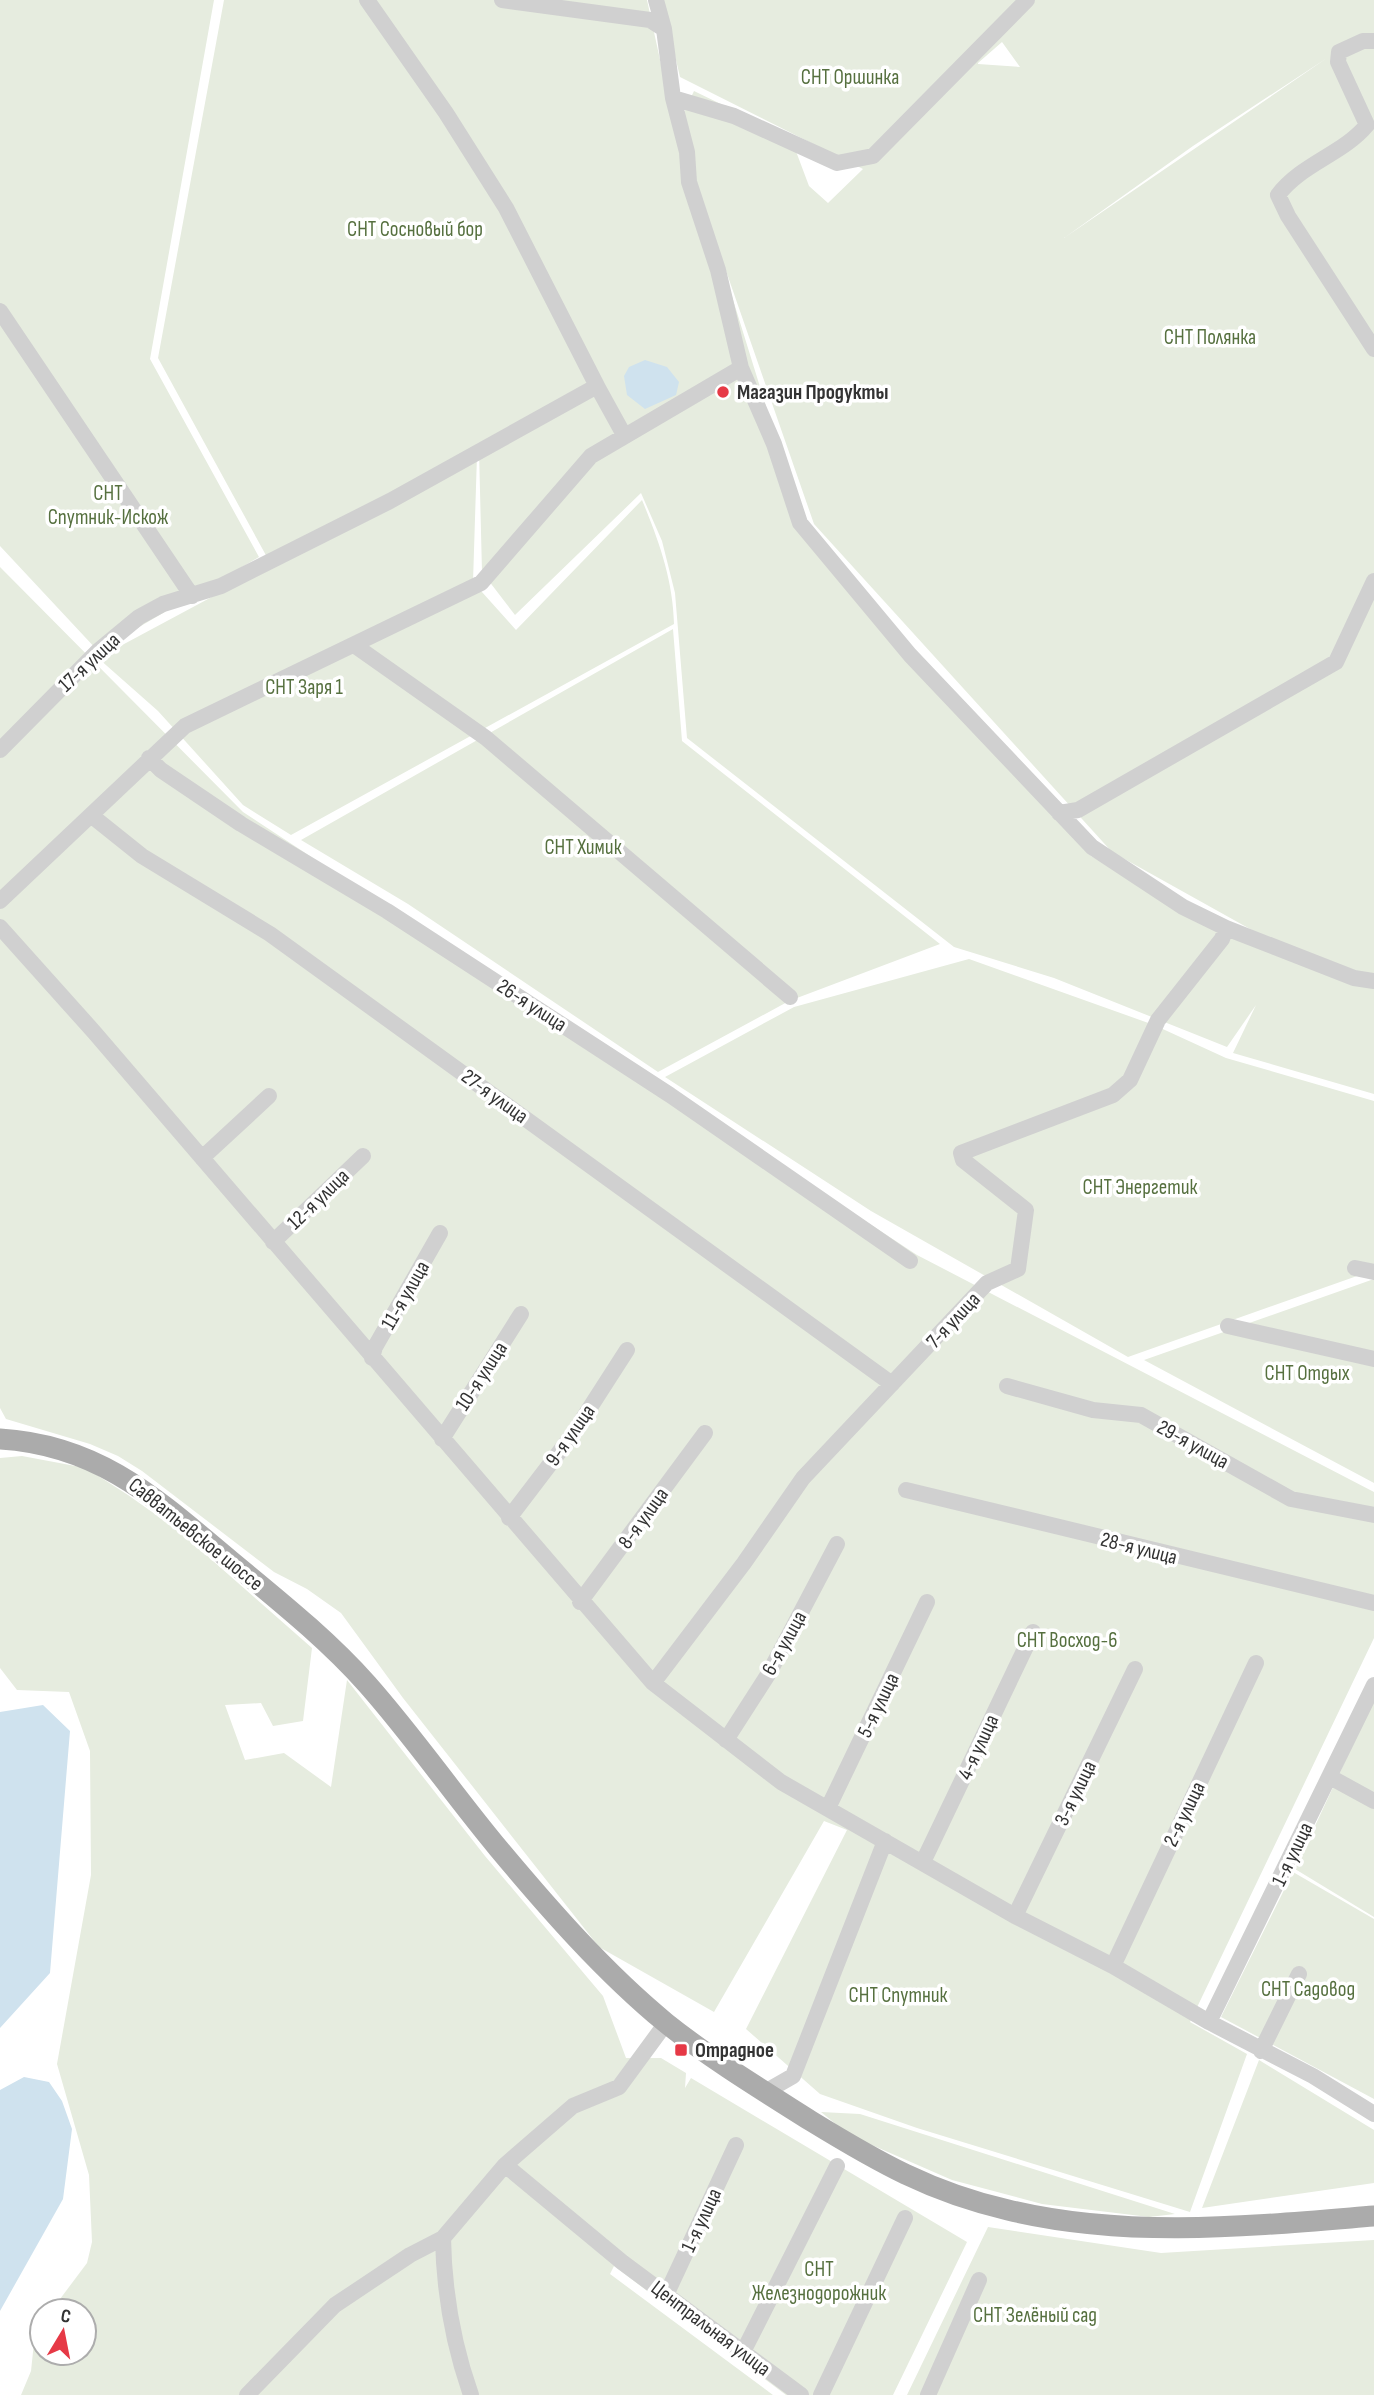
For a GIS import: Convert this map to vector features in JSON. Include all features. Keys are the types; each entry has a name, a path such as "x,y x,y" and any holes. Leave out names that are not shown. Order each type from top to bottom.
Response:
{"main road":[{"name":"Савватьевское шоссе","path":"0,1439 64,1450 99,1463 132,1481 276,1599 365,1681 497,1847 601,1961 666,2023 765,2092 892,2170 955,2196 1011,2211 1094,2224 1228,2228 1374,2216"}],"street":[{"path":"367,0 446,113 506,208 624,435"},
{"path":"502,0 650,20 664,29"},
{"path":"656,0 664,29 673,98 687,152 690,182 718,270 741,368 774,444 800,523 910,655 1092,847 1183,907 1226,928 1354,978 1374,981"},
{"path":"673,98 734,116 837,163 873,156 1027,0"},
{"path":"1374,41 1363,41 1339,52 1338,62 1367,125 1357,137 1311,167 1278,195 1288,216 1374,349"},
{"path":"0,311 192,596"},
{"path":"0,901 185,726 481,583 591,456 741,368"},
{"name":"17-я улица","path":"0,750 98,651 139,617 163,604 220,586 390,501 597,386"},
{"path":"1059,813 1078,810 1336,662 1374,581"},
{"path":"354,645 486,738 790,997"},
{"name":"26-я улица","path":"149,758 161,770 241,824 387,911 670,1095 910,1261"},
{"name":"27-я улица","path":"92,816 142,856 270,933 892,1384"},
{"path":"0,927 202,1158 580,1602 653,1683 781,1782 1014,1916 1113,1966 1261,2051 1313,2076 1374,2114"},
{"name":"7-я улица","path":"653,1683 744,1563 803,1478 986,1283 1018,1269 1026,1210 963,1160 961,1153 1113,1095 1130,1080 1158,1020 1222,939 1226,928"},
{"path":"202,1158 269,1096"},
{"name":"12-я улица","path":"273,1242 363,1156"},
{"name":"11-я улица","path":"372,1358 375,1347 440,1233"},
{"path":"1355,1268 1374,1272"},
{"name":"10-я улица","path":"442,1438 521,1314"},
{"path":"1228,1326 1374,1359"},
{"name":"9-я улица","path":"509,1518 573,1434 627,1350"},
{"name":"29-я улица","path":"1007,1386 1093,1410 1141,1415 1291,1499 1374,1515"},
{"name":"8-я улица","path":"580,1602 705,1433"},
{"name":"28-я улица","path":"906,1490 1374,1603"},
{"name":"6-я улица","path":"726,1740 769,1673 837,1544"},
{"name":"5-я улица","path":"828,1808 927,1602"},
{"name":"4-я улица","path":"923,1862 1033,1632"},
{"name":"2-я улица","path":"1113,1966 1256,1663"},
{"name":"3-я улица","path":"1014,1916 1135,1669"},
{"name":"1-я улица","path":"1209,2022 1374,1685"},
{"path":"1330,1777 1374,1801"},
{"path":"765,2092 793,2076 886,1841"},
{"path":"1261,2051 1299,1974"},
{"path":"247,2395 335,2305 410,2255 443,2238 505,2165 573,2106 619,2087 666,2023"},
{"name":"1-я улица","path":"666,2295 736,2145"},
{"name":"Центральная улица","path":"505,2165 622,2262 801,2395"},
{"path":"743,2352 837,2166"},
{"path":"821,2395 905,2218"},
{"path":"443,2238 444,2275 456,2352 471,2395"},
{"path":"928,2395 979,2280"}],"green space":[{"name":"СНТ Спутник-Искож","path":"0,0 214,0 150,359 259,557 98,651 0,546"},
{"path":"224,0 647,0 664,78 681,118 694,91 791,138 809,186 828,203 863,169 680,77 662,0 1374,0 1374,1094 1233,1053 1256,1005 1227,1047 1054,978 954,947 687,738 675,593 662,541 641,493 515,615 482,572 479,450 268,559 158,358","holes":["1002,42 1020,67 978,64 978,63","1327,58 1064,238 1193,146","708,219 814,524 1112,852 1284,948 1201,911 1091,856 801,519"]},
{"name":"СНТ Заря 1","path":"477,455 473,582 516,630 642,500 664,561 674,624 291,835 243,805 158,711 98,658"},
{"name":"СНТ Восход-6","path":"0,567 243,812 917,1255 1374,1492 1374,1638 1190,2022 1247,2054 1190,2212 917,2128 820,2094 746,2029 847,1830 824,1821 714,2012 599,1947 403,1698 341,1613 307,1589 274,1572 142,1471 118,1456 90,1444 6,1419 0,1408"},
{"name":"СНТ Химик","path":"673,629 682,741 940,944 789,1001 658,1072 408,904 301,840"},
{"name":"СНТ Энергетик","path":"969,959 1154,1025 1226,1058 1374,1101 1374,1270 1128,1357 871,1211 665,1077 794,1007"},
{"name":"СНТ Отдых","path":"1374,1279 1374,1483 1144,1360"},
{"name":"СНТ Железнодорожник","path":"22,1456 86,1468 179,1531 312,1648 303,1721 273,1726 261,1703 225,1705 245,1760 284,1753 331,1787 347,1680 485,1856 603,1996 626,2058 661,2058 686,2073 685,2088 691,2078 967,2242 893,2395 786,2395 614,2266 610,2274 773,2395 21,2395 31,2367 98,2367 98,2297 62,2297 87,2263 92,2242 89,2175 57,2064 91,1875 90,1751 69,1692 17,1690 0,1668 0,1458"},
{"path":"1374,1699 1374,1917 1295,1869"},
{"name":"СНТ Садовод","path":"1293,1872 1374,1919 1374,2099 1221,2017"},
{"path":"1259,2060 1374,2130 1374,2183 1202,2208"},
{"path":"821,2112 860,2114 1175,2214 1149,2217 1042,2204 952,2180 849,2135"},
{"name":"СНТ Зелёный сад","path":"988,2227 1161,2253 1374,2240 1374,2395 907,2395"}],"water":[{"path":"645,360 667,367 679,382 676,395 645,409 627,395 624,376 629,367"},
{"path":"43,1705 70,1731 50,1973 0,2028 0,1712"},
{"path":"24,2077 49,2082 62,2101 72,2129 63,2199 0,2311 0,2090"}],"place":[{"name":"Магазин Продукты","path":"723,392"},
{"name":"Отрадное","path":"681,2050"}],"park label":[{"name":"СНТ Оршинка","path":"850,77"},
{"name":"СНТ Сосновый бор","path":"415,229"},
{"name":"СНТ Полянка","path":"1210,337"},
{"name":"СНТ Спутник","path":"898,1995"}]}
